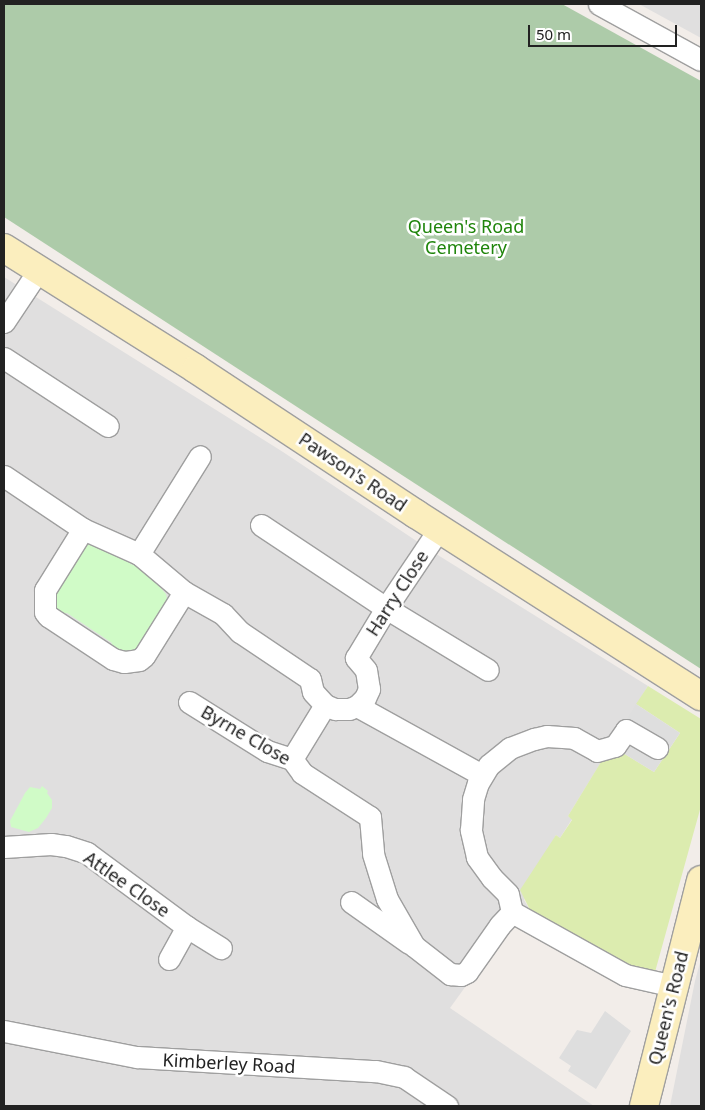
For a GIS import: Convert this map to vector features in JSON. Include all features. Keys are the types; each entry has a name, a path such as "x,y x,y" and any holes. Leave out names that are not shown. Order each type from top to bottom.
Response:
{"street":[{"path":"599,4 701,60"},
{"name":"Pawson's Road","path":"4,248 204,374 439,529 701,696"},
{"path":"4,322 38,271"},
{"path":"4,358 108,426"},
{"path":"139,554 200,456"},
{"path":"4,476 83,529 139,554 184,592 223,614 240,632 310,679 313,692 325,705 341,709 357,706 482,775"},
{"path":"261,526 386,608 488,670"},
{"path":"83,529 44,590 44,606 48,616 113,659 133,662 144,656 184,592"},
{"name":"Harry Close","path":"357,706 365,698 369,689 366,670 356,658 386,608 439,529"},
{"name":"Byrne Close","path":"189,702 267,751 292,759 302,773 370,817 373,854 386,899 414,946 450,974 461,975 467,972 500,925 512,912"},
{"path":"292,759 325,705"},
{"path":"657,748 626,730 615,746 597,751 574,738 547,736 528,741 510,748 489,765 482,775 473,799 471,814 474,844 484,868 508,894 512,912 625,975 674,986"},
{"name":"Attlee Close","path":"4,847 51,844 88,853 187,927 221,948"},
{"name":"Queen's Road","path":"644,1106 701,880"},
{"path":"351,902 414,946"},
{"name":"Attlee Close","path":"169,958 187,927"},
{"name":"Kimberley Road","path":"4,1031 137,1058 384,1072 404,1077 447,1106"}],"shaded area":[{"path":"639,4 701,4 701,38"},
{"path":"4,277 283,452 433,552 648,686 568,816 572,819 560,838 556,835 524,900 530,910 519,924 507,929 450,1008 594,1106 4,1106"},
{"path":"636,704 680,733 654,772 623,753 604,757"},
{"path":"701,959 701,1106 670,1106 695,981"},
{"path":"605,1011 631,1031 596,1089 568,1071 571,1066 559,1058 577,1030 591,1033"}],"green space":[{"name":"Queen's Road Cemetery","path":"4,4 562,4 701,81 701,669 4,217"},
{"path":"87,544 130,559 130,564 142,567 166,594 168,604 134,656 109,648 112,643 67,613 58,615 49,603 82,545"},
{"path":"648,686 701,719 701,806 655,972 628,965 530,910 520,890 556,835 560,838 572,820 568,816 604,757 623,753 654,772 680,733 636,704"},
{"path":"42,786 48,791 47,793 52,800 52,808 46,818 38,828 29,832 11,827 10,821 25,793 30,787 40,789"}]}
